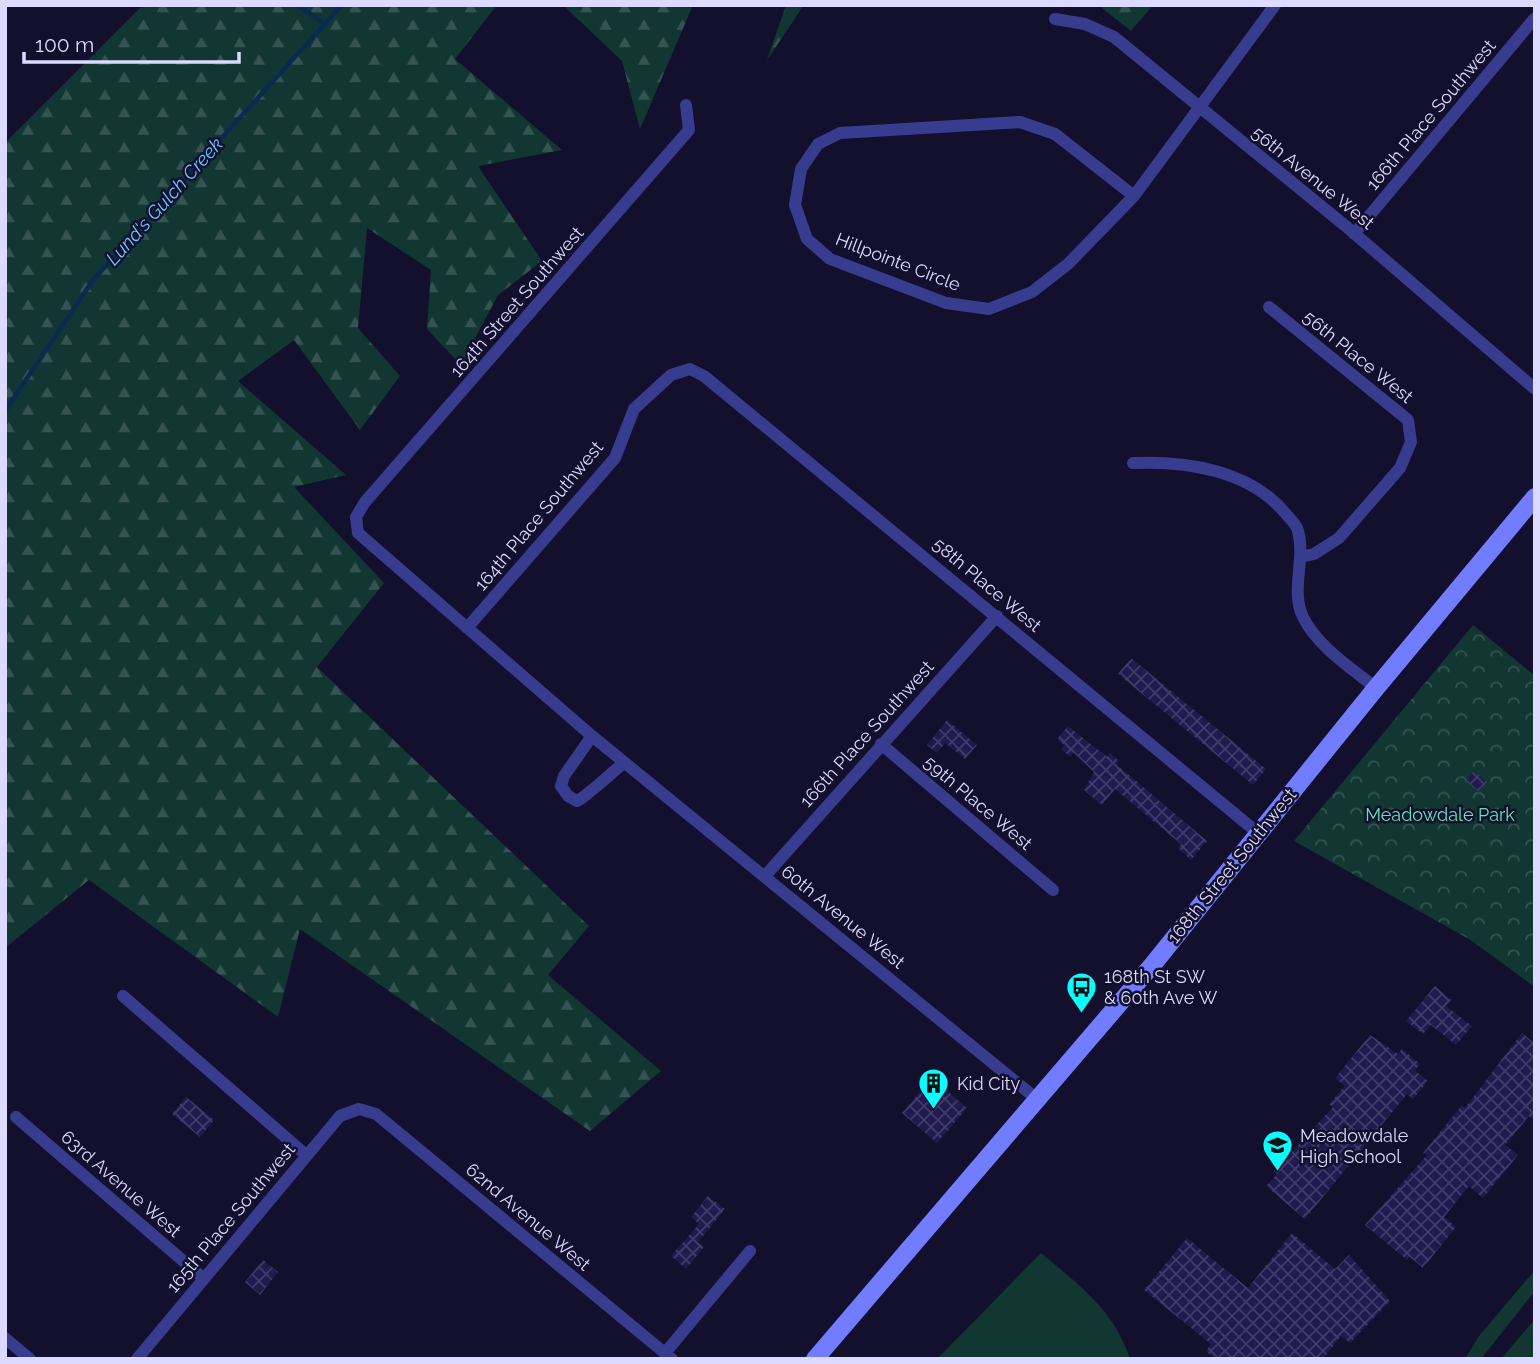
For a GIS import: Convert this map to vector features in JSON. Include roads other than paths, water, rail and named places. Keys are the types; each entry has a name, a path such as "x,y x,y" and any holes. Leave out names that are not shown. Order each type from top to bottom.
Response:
{"main road":[{"name":"168th Street Southwest","path":"815,1359 1038,1100 1535,497"}],"street":[{"path":"1200,109 1275,5"},
{"name":"56th Avenue West","path":"1055,19 1085,24 1114,37 1354,234 1535,389"},
{"name":"166th Place Southwest","path":"1354,234 1534,19"},
{"name":"164th Street Southwest","path":"356,517 365,502 689,130 686,105"},
{"name":"Hillpointe Circle","path":"1134,197 1055,134 1020,122 839,132 818,144 800,169 795,205 807,239 830,259 946,303 989,309 1032,292 1068,264 1134,197 1200,109"},
{"name":"56th Place West","path":"1269,307 1408,420 1411,442 1400,468 1339,538 1314,554 1300,556"},
{"name":"58th Place West","path":"690,369 704,376 1258,833"},
{"name":"164th Place Southwest","path":"467,628 615,458 634,409 671,375 690,369"},
{"path":"1133,463 1205,468 1256,487 1275,501 1298,529 1298,594 1303,616 1333,653 1376,688"},
{"name":"60th Avenue West","path":"356,517 358,533 624,763 1038,1100"},
{"name":"166th Place Southwest","path":"765,876 997,616"},
{"path":"593,736 564,776 561,786 568,796 577,801 583,799 605,776 624,763"},
{"name":"59th Place West","path":"881,744 1054,890"},
{"path":"123,996 306,1155"},
{"name":"165th Place Southwest","path":"137,1359 340,1116 359,1109"},
{"name":"62nd Avenue West","path":"359,1109 376,1114 668,1356"},
{"name":"63rd Avenue West","path":"16,1117 203,1278"},
{"path":"668,1356 750,1251"},
{"path":"5,1338 30,1359"}],"waterway":[{"path":"297,5 325,24"},
{"name":"Lund's Gulch Creek","path":"5,411 93,280 342,5"}],"place":[{"name":"168th St SW & 60th Ave W","path":"1081,1014"},
{"name":"Kid City","path":"934,1111"},
{"name":"Meadowdale High School","path":"1277,1173"}],"park label":[{"name":"Meadowdale Park","path":"1440,815"}]}
